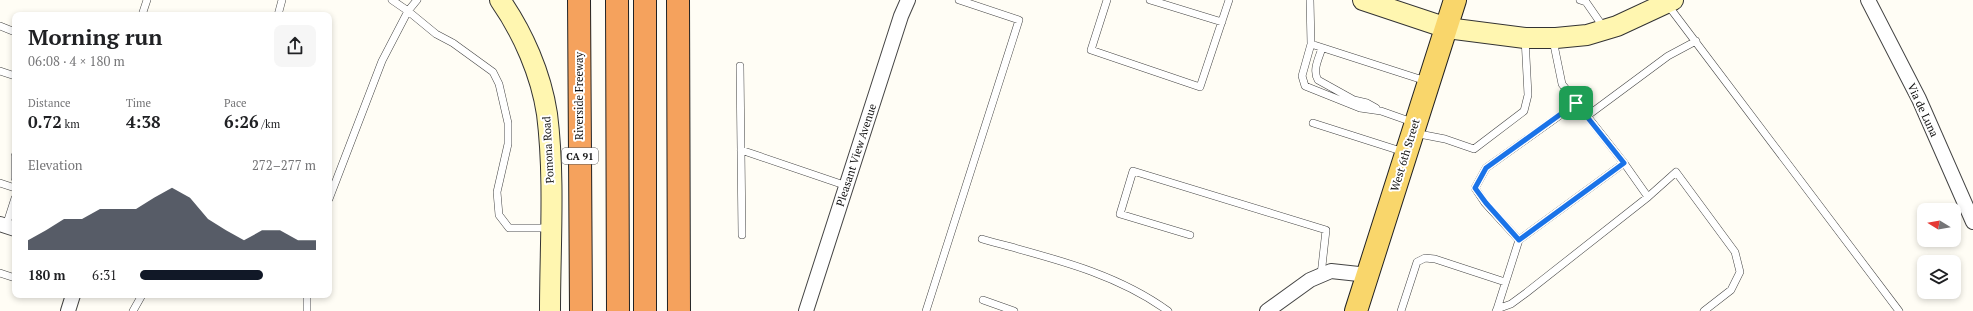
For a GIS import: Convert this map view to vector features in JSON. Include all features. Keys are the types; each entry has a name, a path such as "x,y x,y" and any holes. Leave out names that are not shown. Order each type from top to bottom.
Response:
{"highway":[{"name":"Riverside Freeway","path":"579,0 581,311"},
{"path":"617,0 618,311"},
{"path":"645,0 645,311"},
{"path":"678,0 679,311"}],"main road":[{"name":"Pomona Road","path":"500,0 514,20 534,67 546,113 550,157 550,311"},
{"path":"1362,0 1447,28 1524,38 1553,38 1586,35 1605,30 1670,2"},
{"name":"West 6th Street","path":"1356,311 1413,127 1455,0"}],"street":[{"name":"Pleasant View Avenue","path":"806,311 901,16 908,0"},
{"name":"Via de Luna","path":"1868,0 1919,99 1973,222"},
{"path":"1267,311 1310,280 1331,271 1368,275"},
{"path":"68,311 71,298"}],"lane":[{"path":"143,12 147,0"},
{"path":"279,12 282,0"},
{"path":"392,0 436,34 453,43 493,72 499,84 508,122 508,144 498,192 498,216 509,228 550,228"},
{"path":"332,191 382,61 408,11 417,0"},
{"path":"926,311 1019,20 959,0"},
{"path":"1107,0 1091,50 1200,87 1229,0"},
{"path":"1150,0 1222,22"},
{"path":"1310,0 1311,44 1302,76 1305,86 1360,108 1381,111"},
{"path":"1580,0 1586,2 1605,30"},
{"path":"1670,2 1696,42 1899,311"},
{"path":"0,26 12,31"},
{"path":"1322,48 1315,70 1315,75 1318,80 1354,100 1367,103 1413,127 1474,149 1524,111 1528,95 1524,38"},
{"path":"1553,38 1562,84 1624,163 1648,197"},
{"path":"1587,116 1668,56 1696,42"},
{"path":"1311,44 1428,81"},
{"path":"740,66 742,235"},
{"path":"0,71 12,75"},
{"path":"1519,240 1486,203 1475,188 1486,168 1576,103"},
{"path":"1313,123 1406,153"},
{"path":"741,150 847,186"},
{"path":"1496,310 1519,240 1624,163"},
{"path":"1190,235 1120,214 1133,171 1326,230 1321,275"},
{"path":"1496,310 1516,301 1648,197 1676,172 1735,252 1740,272 1731,290 1704,311"},
{"path":"0,183 12,187"},
{"path":"7,226 12,208"},
{"path":"982,239 1092,270 1147,296 1168,311"},
{"path":"1402,311 1417,262 1425,258 1435,259 1505,282"},
{"path":"0,274 12,277"},
{"path":"133,311 140,298"},
{"path":"307,298 307,311"},
{"path":"983,300 1014,311"}],"route":[{"path":"1576,103 1624,163 1519,240 1486,203 1475,188 1486,168 1576,103"}]}
